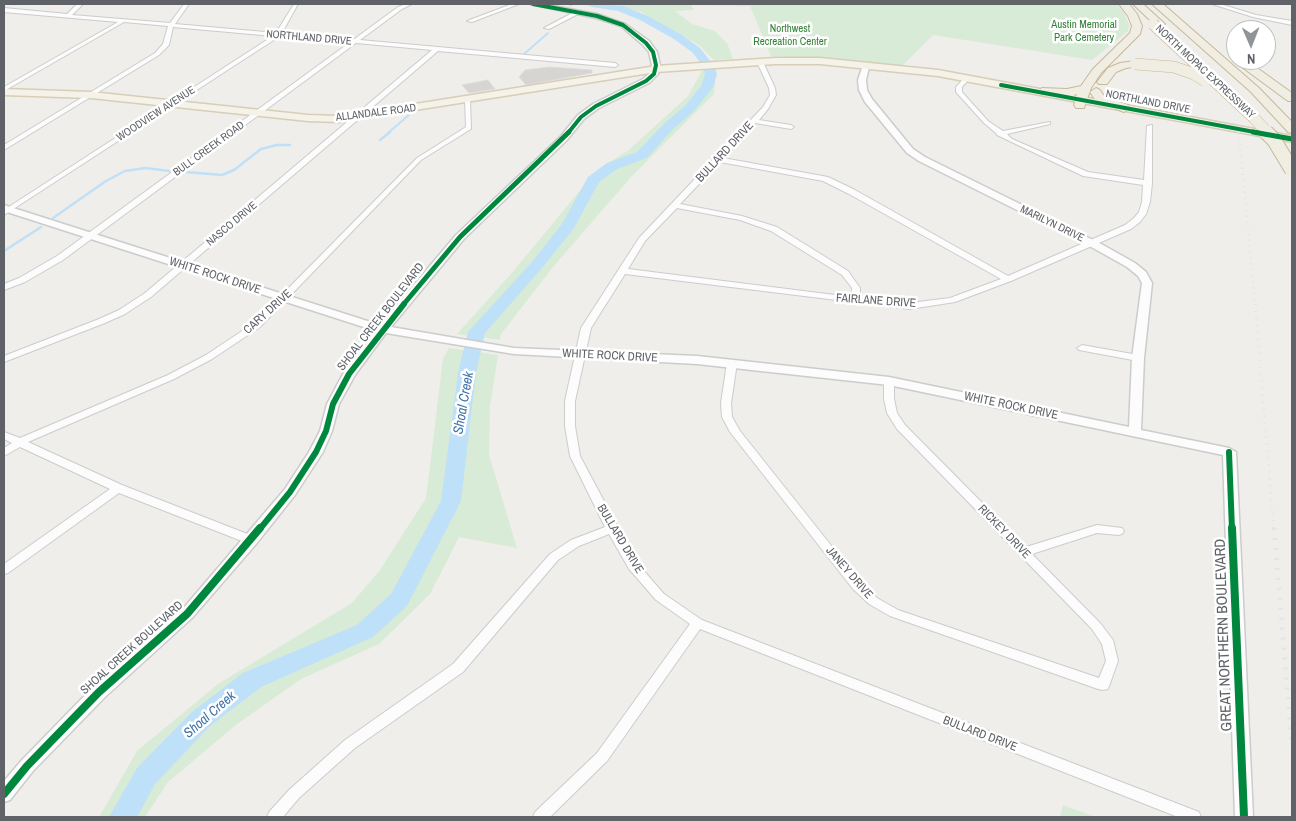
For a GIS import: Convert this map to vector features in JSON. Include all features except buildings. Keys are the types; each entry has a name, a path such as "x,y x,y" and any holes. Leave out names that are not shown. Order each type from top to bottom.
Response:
{"highway":[{"path":"1086,97 1103,64 1135,34 1137,26 1133,16 1124,4"},
{"name":"NORTH MOPAC EXPRESSWAY","path":"1130,4 1156,24 1240,104 1268,134 1292,170"},
{"path":"1138,4 1156,24 1261,115 1292,153"},
{"path":"1157,4 1255,90 1292,129"},
{"name":"NORTH MOPAC EXPRESSWAY","path":"1165,4 1255,82 1292,120"},
{"path":"1188,24 1226,50"},
{"path":"1086,97 1112,70 1135,64 1164,65 1185,70 1240,104"},
{"path":"1253,70 1292,98"},
{"path":"1042,92 1067,93 1100,98 1124,108"}],"main road":[{"name":"NORTHLAND DRIVE","path":"656,69 760,62 866,67 1086,97 1292,147"},
{"name":"ALLANDALE ROAD","path":"4,91 91,95 322,119 358,117 656,69"},
{"path":"625,74 642,78 646,81"},
{"name":"NORTHLAND DRIVE","path":"964,80 1042,92"},
{"name":"NORTHLAND DRIVE","path":"1124,108 1292,139"}],"street":[{"path":"68,16 80,4"},
{"path":"4,148 162,50 166,45 171,25 187,4"},
{"name":"WOODVIEW AVENUE","path":"6,210 278,35 296,4"},
{"name":"BULL CREEK ROAD","path":"4,287 41,270 92,235 400,8 410,4"},
{"path":"470,21 516,4"},
{"path":"533,4 612,20 629,29 653,52 656,69"},
{"path":"1215,4 1255,16 1292,23"},
{"name":"NORTHLAND DRIVE","path":"4,10 615,65"},
{"path":"546,28 578,12"},
{"path":"4,91 123,21"},
{"name":"NASCO DRIVE","path":"4,360 80,331 122,312 148,296 437,49"},
{"name":"BULLARD DRIVE","path":"760,62 772,88 772,95 766,108 642,240 586,328 570,401 570,426 575,456 612,530 633,566 660,597 698,624 1194,817"},
{"name":"MARILYN DRIVE","path":"866,67 862,80 863,90 868,100 910,151 922,159 1131,264 1142,274 1148,283 1138,358 1135,432"},
{"name":"SHOAL CREEK BOULEVARD","path":"4,794 27,766 99,692 187,614 251,540 304,473 326,431 340,388 383,329 460,237 564,138 581,118 596,106 646,81 656,69"},
{"path":"964,80 959,92 962,97 999,134 1022,147 1086,174 1148,184"},
{"name":"CARY DRIVE","path":"4,454 20,442 171,377 209,357 257,325 419,159 469,128 466,100"},
{"path":"754,120 791,127"},
{"path":"999,134 1048,123"},
{"name":"FAIRLANE DRIVE","path":"624,271 910,306 952,300 1008,279 1128,226 1137,220 1143,212 1146,202 1150,126"},
{"path":"718,159 824,179 852,192 1008,279"},
{"path":"675,205 742,218 774,229 845,273 856,288 855,300"},
{"name":"WHITE ROCK DRIVE","path":"6,210 92,235 383,329 492,347 580,355 732,363 889,381 1229,452"},
{"path":"1082,348 1138,358"},
{"name":"JANEY DRIVE","path":"732,363 726,403 727,417 735,432 857,586 873,601 894,613 1103,685"},
{"name":"RICKEY DRIVE","path":"889,381 889,399 892,413 901,427 1096,626 1108,644 1112,661 1103,685"},
{"path":"4,436 118,488 251,540"},
{"name":"GREAT NORTHERN BOULEVARD","path":"1229,452 1244,817"},
{"path":"4,570 118,488"},
{"path":"1024,552 1097,528 1118,531"},
{"path":"274,817 294,794 350,744 458,668 554,557 575,543 612,530"},
{"path":"540,817 602,757 698,624"}],"green space":[{"path":"580,4 1117,4 1124,13 1129,25 1128,31 1092,60 933,35 902,66 771,56 750,6 691,5 694,10 675,11 692,24 715,31 727,43 733,59 714,60 699,45 641,12 619,7 597,8"},
{"path":"716,70 714,94 631,177 553,267 501,334 500,340 457,334 511,274 597,170 629,150 688,96 702,71"},
{"path":"449,348 498,355 490,406 489,455 517,548 459,537 430,594 379,644 301,679 237,724 168,782 145,817 99,817 137,751 218,684 352,603 380,570 426,498 443,359"},
{"path":"1063,805 1096,817 1060,817"}],"waterway":[{"name":"Shoal Creek","path":"123,817 146,776 201,719 252,680 365,631 399,600 451,501 467,373 477,332 537,265 569,225 593,180 612,166 642,155 669,126 690,108 707,87 711,74 708,66 696,50 678,37 644,18 620,8 592,4"},
{"path":"523,55 548,33"},
{"path":"388,133 409,115"},
{"path":"380,140 390,132"},
{"path":"186,172 222,175 234,170 261,149 277,145 290,145"},
{"path":"53,218 106,181 125,171 145,168 170,171"},
{"path":"4,251 41,227"}],"railway":[{"path":"1148,4 1173,26 1208,62 1226,92 1239,133"},
{"path":"1239,132 1255,305"},
{"path":"1255,304 1274,530"},
{"path":"1274,528 1292,748"}],"cycle path":[{"path":"4,794 27,766 99,692 187,614 251,540 290,492 316,452 326,431 333,404 349,374 383,329 460,237 564,138 581,117 596,106 646,81 654,74 656,65 653,52 646,43 623,25 597,16 533,4"},
{"path":"1001,85 1292,139"},
{"path":"1229,452 1244,817"}],"park label":[{"name":"Austin Memorial Park Cemetery","path":"1084,31"},
{"name":"Northwest Recreation Center","path":"790,35"}]}
